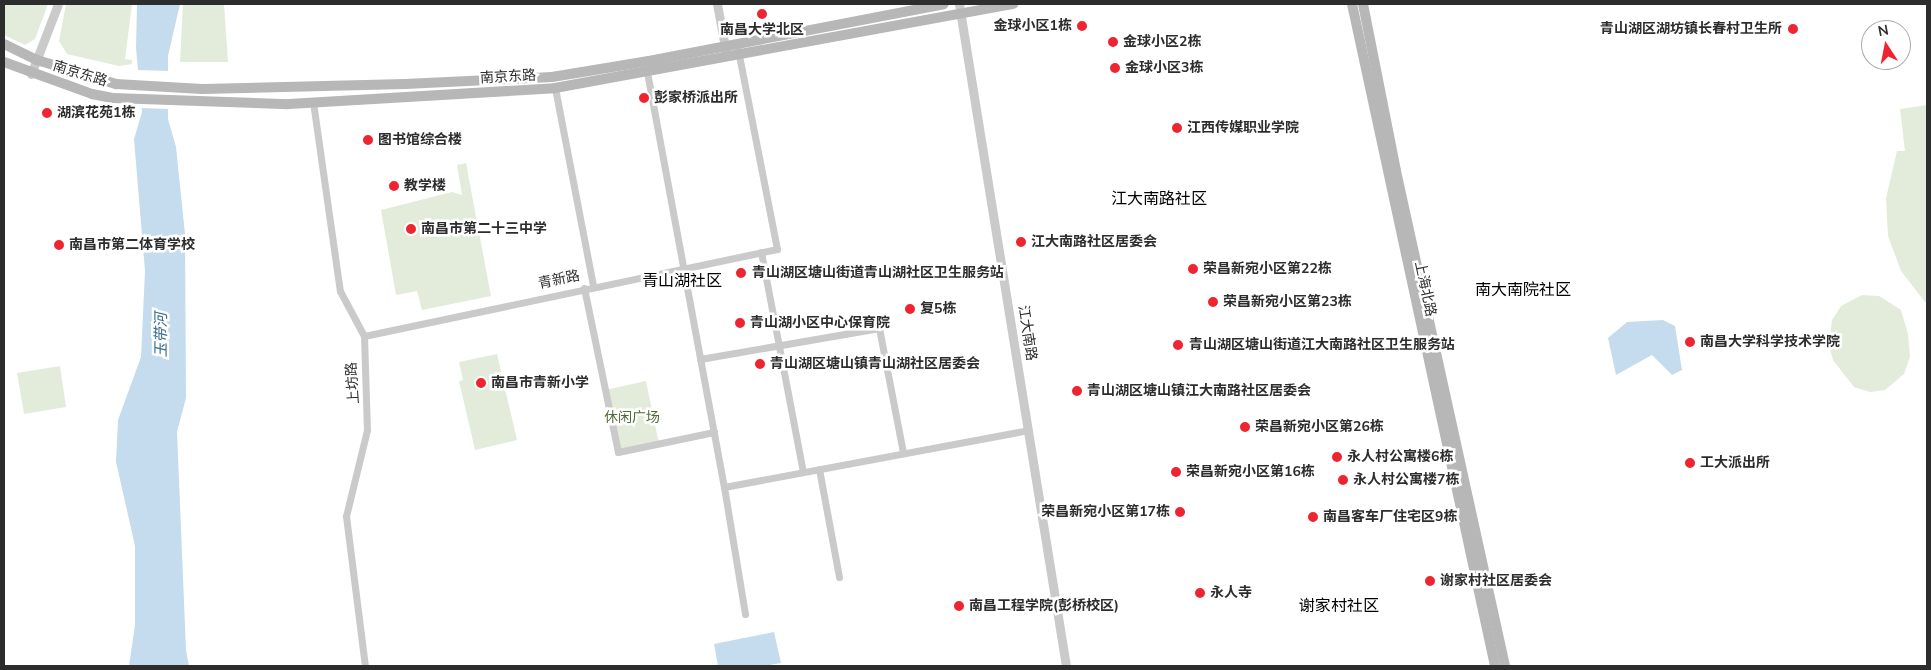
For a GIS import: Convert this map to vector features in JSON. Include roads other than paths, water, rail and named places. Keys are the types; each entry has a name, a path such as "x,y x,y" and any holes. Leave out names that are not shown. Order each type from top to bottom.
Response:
{"main road":[{"name":"南京东路","path":"4,44 37,60 116,84 171,87 404,84 552,77 944,4"},
{"name":"南京东路","path":"4,62 31,74 92,94 137,100 313,102 555,88 738,55 960,9 1013,4"},
{"name":"上海北路","path":"1352,4 1494,666"},
{"name":"上海北路","path":"1363,4 1396,171 1505,666"}],"street":[{"path":"31,74 58,4"},
{"path":"718,4 727,57"},
{"name":"江大南路","path":"960,9 1066,666"},
{"path":"736,44 777,249 761,252 803,472"},
{"path":"647,72 724,487 745,614"},
{"path":"555,88 594,286"},
{"name":"上坊路","path":"313,102 340,292 364,336 367,430 346,516 365,666"},
{"name":"青新路","path":"364,336 761,252"},
{"path":"584,288 618,452 714,432"},
{"path":"700,359 879,328 903,454"},
{"path":"724,487 1029,430"},
{"path":"819,469 838,577"}],"water":[{"name":"玉带河","path":"137,4 180,4 168,56 168,119 176,147 185,234 186,398 177,432 186,650 189,666 129,666 135,625 135,546 116,462 118,420 141,357 145,271 134,139 142,112 136,48"},
{"path":"1663,320 1675,326 1682,370 1672,375 1652,355 1616,375 1608,338 1627,322"},
{"path":"774,632 781,663 764,666 718,666 714,644"}],"place":[{"name":"南昌大学北区","path":"762,14"},
{"name":"金球小区1栋","path":"1082,26"},
{"name":"青山湖区湖坊镇长春村卫生所","path":"1793,29"},
{"name":"金球小区2栋","path":"1113,42"},
{"name":"金球小区3栋","path":"1115,68"},
{"name":"彭家桥派出所","path":"644,98"},
{"name":"湖滨花苑1栋","path":"47,113"},
{"name":"江西传媒职业学院","path":"1177,128"},
{"name":"图书馆综合楼","path":"368,140"},
{"name":"教学楼","path":"394,186"},
{"name":"南昌市第二十三中学","path":"411,229"},
{"name":"江大南路社区居委会","path":"1021,242"},
{"name":"南昌市第二体育学校","path":"59,245"},
{"name":"荣昌新宛小区第22栋","path":"1193,269"},
{"name":"青山湖区塘山街道青山湖社区卫生服务站","path":"741,273"},
{"name":"荣昌新宛小区第23栋","path":"1213,302"},
{"name":"复5栋","path":"910,309"},
{"name":"青山湖小区中心保育院","path":"740,323"},
{"name":"南昌大学科学技术学院","path":"1690,342"},
{"name":"青山湖区塘山街道江大南路社区卫生服务站","path":"1178,345"},
{"name":"青山湖区塘山镇青山湖社区居委会","path":"760,364"},
{"name":"南昌市青新小学","path":"481,383"},
{"name":"青山湖区塘山镇江大南路社区居委会","path":"1077,391"},
{"name":"荣昌新宛小区第26栋","path":"1245,427"},
{"name":"永人村公寓楼6栋","path":"1337,457"},
{"name":"工大派出所","path":"1690,463"},
{"name":"荣昌新宛小区第16栋","path":"1176,472"},
{"name":"永人村公寓楼7栋","path":"1343,480"},
{"name":"荣昌新宛小区第17栋","path":"1180,512"},
{"name":"南昌客车厂住宅区9栋","path":"1313,517"},
{"name":"谢家村社区居委会","path":"1430,581"},
{"name":"永人寺","path":"1200,593"},
{"name":"南昌工程学院(彭桥校区)","path":"959,606"}],"district":[{"name":"江大南路社区","path":"1159,199"},
{"name":"青山湖社区","path":"682,281"},
{"name":"南大南院社区","path":"1523,290"},
{"name":"谢家村社区","path":"1339,606"}],"park label":[{"name":"休闲广场","path":"632,418"}]}
